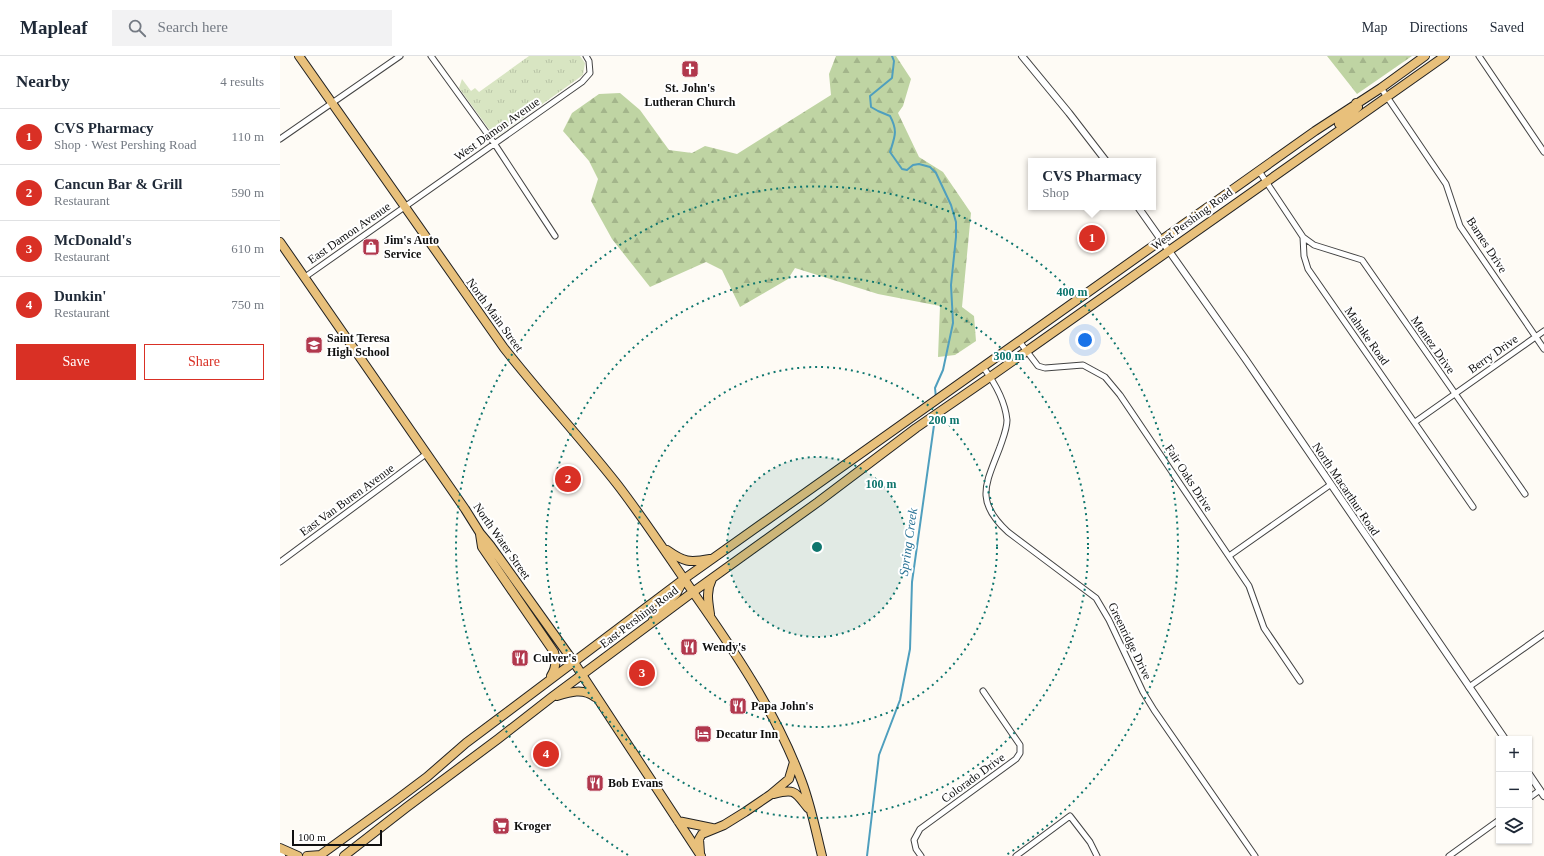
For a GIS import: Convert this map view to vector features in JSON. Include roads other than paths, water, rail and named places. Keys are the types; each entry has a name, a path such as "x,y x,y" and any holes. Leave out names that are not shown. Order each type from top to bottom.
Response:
{"main road":[{"name":"North Main Street","path":"299,56 504,348 617,484 663,548 744,667 778,729 794,762 802,783 822,856"},
{"name":"West Pershing Road","path":"320,855 414,786 466,743 573,661 712,558 1258,171 1426,56"},
{"name":"West Pershing Road","path":"953,402 1445,56"},
{"path":"1310,150 1324,135 1358,107 1356,103"},
{"name":"North Water Street","path":"280,242 480,533 573,661 701,856"},
{"name":"East Pershing Road","path":"344,856 407,806 552,697 953,402"},
{"path":"480,533 482,547 554,652 557,659 556,665 549,680"},
{"path":"663,548 679,559 688,562 712,558"},
{"path":"710,617 708,594 712,578"},
{"path":"651,624 659,608 676,594 684,579"},
{"path":"552,697 580,691 590,694 599,700"},
{"path":"701,856 699,839 702,834 713,828 724,825 740,816 770,795 789,779 794,762"},
{"path":"770,795 790,791 796,794 810,810"},
{"path":"678,821 713,828"},
{"path":"280,848 298,856"},
{"path":"308,856 320,855"}],"street":[{"path":"280,139 400,56"},
{"path":"431,56 494,143 555,236"},
{"path":"1022,56 1104,158"},
{"path":"1479,56 1544,152"},
{"name":"West Damon Avenue","path":"404,206 582,82 590,73 588,58"},
{"name":"Barnes Drive","path":"1381,88 1446,184 1460,226 1544,348"},
{"path":"1258,171 1303,237"},
{"name":"East Damon Avenue","path":"305,277 404,206"},
{"name":"North Macarthur Road","path":"1140,210 1246,360 1503,736"},
{"name":"Montez Drive","path":"1303,237 1314,245 1362,260 1525,494"},
{"name":"Mahnke Road","path":"1303,237 1304,256 1308,269 1473,507"},
{"name":"Berry Drive","path":"1415,422 1544,331"},
{"name":"Fair Oaks Drive","path":"1019,341 1038,366 1045,368 1083,365 1105,377 1120,395 1158,449 1249,586 1264,628 1300,681"},
{"name":"Greenridge Drive","path":"983,367 1002,397 1007,421 1006,430 989,476 986,489 985,499 989,511 998,523 1008,532 1096,598 1109,620 1143,692 1154,710 1255,856"},
{"name":"East Van Buren Avenue","path":"280,562 426,454"},
{"path":"1228,556 1330,485"},
{"path":"1469,687 1544,634"},
{"name":"Colorado Drive","path":"921,856 916,849 914,840 920,828 1016,759 1020,754 1020,745 983,691"},
{"path":"1532,778 1544,796"},
{"path":"1532,796 1540,790"},
{"path":"1016,856 1070,816 1090,842 1097,856"},
{"path":"1449,856 1496,822"}],"waterway":[{"name":"Spring Creek","path":"892,56 894,61 892,78 870,96 871,107 890,116 895,130 890,152 902,169 907,170 913,165 919,164 930,167 936,173 951,205 956,222 951,285 953,323 943,370 935,388 936,398"},
{"name":"Spring Creek","path":"867,856 879,755 900,700 910,649 912,582 935,418"}],"place":[{"name":"St. John's Lutheran Church","path":"690,69"},
{"name":"CVS Pharmacy","path":"1092,238"},
{"name":"Jim's Auto Service","path":"371,247"},
{"name":"Saint Teresa High School","path":"314,345"},
{"name":"Cancun Bar & Grill","path":"568,479"},
{"name":"Wendy's","path":"689,647"},
{"name":"Culver's","path":"520,658"},
{"name":"McDonald's","path":"642,673"},
{"name":"Papa John's","path":"738,706"},
{"name":"Decatur Inn","path":"703,734"},
{"name":"Dunkin'","path":"546,754"},
{"name":"Bob Evans","path":"595,783"},
{"name":"Kroger","path":"501,826"}]}
